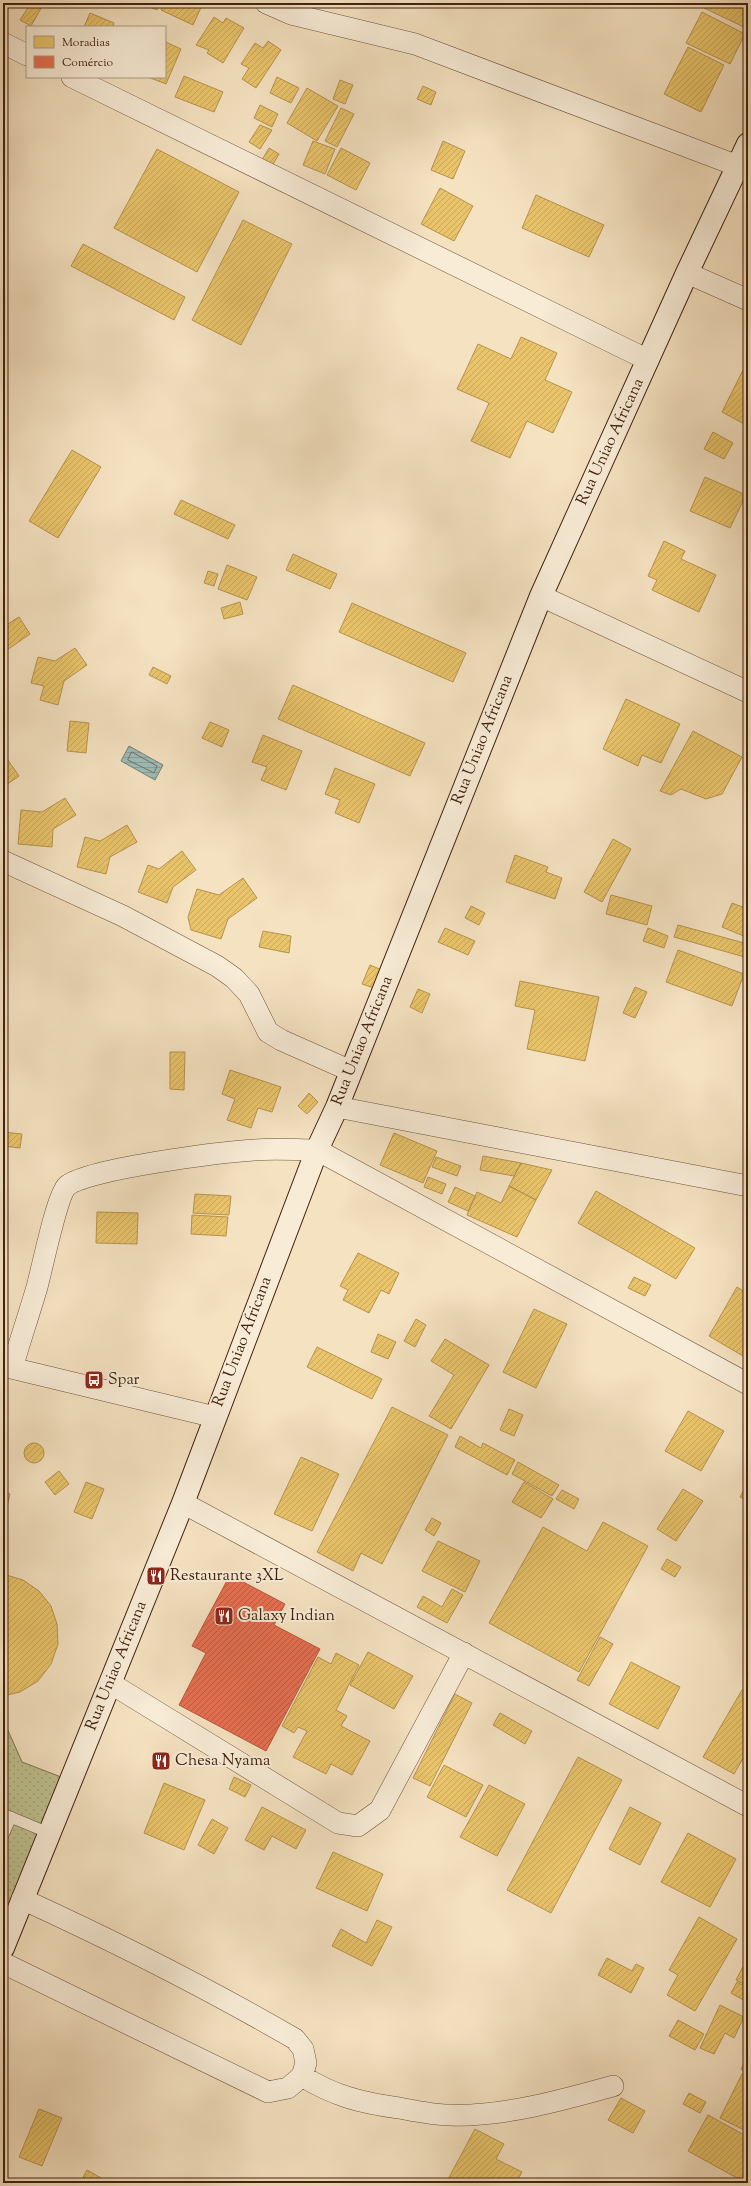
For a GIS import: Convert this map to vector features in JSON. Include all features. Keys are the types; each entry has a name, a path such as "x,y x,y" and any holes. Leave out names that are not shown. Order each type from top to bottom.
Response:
{"main road":[{"name":"Rua Uniao Africana","path":"3,1948 183,1503 214,1417 317,1150 352,1071 541,596 687,273 748,144"}],"street":[{"path":"266,3 291,14 415,44 738,166"},
{"path":"3,43 26,54"},
{"path":"74,78 648,360"},
{"path":"687,273 748,300"},
{"path":"541,596 748,692"},
{"path":"3,861 123,916 217,966 234,978 250,994 268,1032 281,1040 352,1071"},
{"path":"337,1107 748,1186"},
{"path":"214,1417 8,1367 37,1287 60,1199 67,1186 80,1178 129,1167 255,1149 317,1150 748,1384"},
{"path":"183,1503 748,1806"},
{"path":"110,1683 338,1823 358,1826 380,1810 464,1653"},
{"path":"3,1963 268,2092 288,2088 302,2076 306,2063 303,2049 295,2039 213,1992 92,1931 22,1899"},
{"path":"302,2076 338,2096 370,2104 449,2116 482,2114 558,2101 613,2086"}],"lane":[{"path":"3,1835 7,1815 49,1833"}],"green space":[{"path":"3,1725 6,1726 22,1762 61,1777 3,1924"}],"water":[{"path":"129,746 163,765 155,780 121,761"}],"building: Moradias":[{"path":"3,3 10,6 3,16"},
{"path":"31,3 44,3 31,26 20,20"},
{"path":"139,3 160,3 157,10"},
{"path":"164,3 203,3 193,25 161,10"},
{"path":"707,3 748,3 748,29 704,8"},
{"path":"702,12 745,34 730,64 686,43"},
{"path":"90,13 114,23 113,26 84,26"},
{"path":"214,17 223,23 226,18 244,28 223,63 207,53 209,50 196,45"},
{"path":"268,41 281,50 256,88 242,79 249,68 241,64 255,43 263,48"},
{"path":"166,42 181,49 166,84 151,78 166,78"},
{"path":"688,47 724,65 701,112 664,94"},
{"path":"184,76 223,92 214,112 175,97"},
{"path":"277,77 299,88 291,103 270,93"},
{"path":"340,80 353,85 345,104 333,99"},
{"path":"423,86 436,92 431,105 417,99"},
{"path":"307,88 338,106 317,141 287,123"},
{"path":"260,105 278,114 272,127 254,118"},
{"path":"341,108 354,114 337,147 325,141"},
{"path":"260,125 272,130 260,149 249,142"},
{"path":"313,141 335,149 325,174 303,165"},
{"path":"443,141 465,151 453,179 431,170"},
{"path":"269,148 279,154 272,166 262,160"},
{"path":"341,148 370,163 356,190 327,175"},
{"path":"157,149 239,192 197,272 114,228"},
{"path":"440,188 473,206 454,241 421,224"},
{"path":"536,195 604,225 589,257 522,228"},
{"path":"243,220 292,244 241,345 192,320"},
{"path":"83,244 185,297 174,320 71,266"},
{"path":"521,337 557,353 545,380 572,392 553,433 527,421 510,458 471,441 489,403 457,389 478,344 511,359"},
{"path":"748,360 748,426 722,412"},
{"path":"713,432 733,443 724,459 704,449"},
{"path":"72,450 101,467 58,538 29,521"},
{"path":"705,477 746,495 730,528 690,511"},
{"path":"181,500 235,525 228,539 174,514"},
{"path":"664,541 685,551 681,559 716,575 699,612 652,590 657,580 648,576"},
{"path":"293,554 337,574 330,589 286,570"},
{"path":"227,565 257,577 247,600 218,589"},
{"path":"208,571 218,574 214,586 204,583"},
{"path":"240,602 243,614 224,619 221,608"},
{"path":"352,603 466,653 453,682 339,632"},
{"path":"19,617 30,634 7,650 3,667 3,627"},
{"path":"75,648 87,665 64,681 58,705 40,700 44,686 31,683 38,657 55,661"},
{"path":"153,667 171,676 167,684 149,675"},
{"path":"293,685 425,743 410,776 278,719"},
{"path":"626,699 680,724 661,763 642,755 638,766 603,749"},
{"path":"70,721 89,723 86,753 67,751"},
{"path":"210,722 229,730 222,747 202,738"},
{"path":"693,731 742,757 722,794 706,799 681,789 671,795 660,791"},
{"path":"263,735 302,751 286,790 261,780 267,767 252,762"},
{"path":"3,753 19,776 3,787"},
{"path":"335,768 375,784 359,823 335,813 340,800 325,794"},
{"path":"65,798 76,815 53,829 52,847 18,844 21,810 42,812"},
{"path":"127,825 137,842 110,857 106,874 77,867 85,837 100,841"},
{"path":"613,839 631,849 602,902 584,892"},
{"path":"182,851 196,870 173,887 167,903 138,892 148,865 159,869"},
{"path":"515,855 548,867 546,872 562,878 555,899 506,882"},
{"path":"243,878 257,898 228,919 221,939 191,930 188,917 197,889 219,895"},
{"path":"611,895 652,906 647,925 606,914"},
{"path":"732,903 748,909 746,937 722,927"},
{"path":"471,906 485,913 479,925 465,918"},
{"path":"678,925 748,944 748,958 674,937"},
{"path":"445,928 475,941 468,955 438,942"},
{"path":"648,928 668,936 664,948 643,941"},
{"path":"263,931 291,936 289,953 259,947"},
{"path":"678,950 744,974 732,1006 666,982"},
{"path":"370,965 382,970 374,988 362,984"},
{"path":"520,981 599,997 585,1061 527,1049 535,1010 515,1006"},
{"path":"635,987 647,992 635,1018 623,1013"},
{"path":"418,989 430,994 422,1013 410,1007"},
{"path":"170,1052 185,1052 184,1090 170,1089"},
{"path":"230,1070 281,1087 272,1112 258,1108 251,1128 227,1120 235,1099 222,1094"},
{"path":"309,1093 318,1102 307,1114 298,1106"},
{"path":"3,1132 22,1134 20,1148 3,1146"},
{"path":"394,1133 437,1151 423,1183 380,1165"},
{"path":"483,1156 521,1163 514,1176 480,1170"},
{"path":"436,1157 461,1166 457,1176 432,1167"},
{"path":"521,1163 552,1170 536,1200 509,1186"},
{"path":"428,1177 446,1184 442,1194 424,1187"},
{"path":"509,1186 536,1200 517,1237 467,1215 477,1192 501,1203"},
{"path":"455,1187 475,1196 468,1211 448,1202"},
{"path":"596,1191 695,1248 676,1279 578,1223"},
{"path":"195,1194 231,1196 229,1215 193,1213"},
{"path":"97,1212 138,1213 137,1244 96,1243"},
{"path":"192,1215 228,1217 226,1236 191,1234"},
{"path":"358,1253 399,1273 389,1294 381,1290 369,1313 343,1300 348,1290 340,1286"},
{"path":"634,1277 651,1285 645,1296 628,1288"},
{"path":"737,1287 748,1294 748,1359 709,1336"},
{"path":"534,1309 567,1324 536,1388 503,1372"},
{"path":"416,1319 426,1325 415,1347 404,1341"},
{"path":"378,1334 396,1342 388,1359 371,1352"},
{"path":"445,1339 489,1365 451,1429 429,1416 454,1375 431,1361"},
{"path":"317,1347 382,1379 372,1399 307,1367"},
{"path":"392,1407 448,1435 382,1564 361,1553 353,1571 317,1552"},
{"path":"509,1409 523,1415 514,1436 500,1430"},
{"path":"688,1411 724,1431 701,1471 665,1451"},
{"path":"460,1436 481,1448 483,1443 515,1460 507,1475 455,1447"},
{"path":"34,1443 41,1446 44,1453 41,1460 34,1463 27,1460 24,1453 27,1446"},
{"path":"301,1457 339,1474 312,1531 274,1514"},
{"path":"518,1462 559,1485 552,1496 512,1474"},
{"path":"59,1471 69,1484 55,1495 45,1482"},
{"path":"86,1482 104,1489 92,1519 74,1512"},
{"path":"524,1482 553,1499 541,1518 512,1502"},
{"path":"748,1482 748,1501 740,1497"},
{"path":"683,1489 703,1501 676,1541 657,1529"},
{"path":"562,1490 579,1499 574,1509 556,1499"},
{"path":"3,1492 10,1494 5,1515 3,1514"},
{"path":"432,1518 441,1523 434,1536 425,1530"},
{"path":"603,1522 648,1546 579,1672 489,1623 543,1527 587,1551"},
{"path":"438,1541 480,1561 465,1592 422,1571"},
{"path":"667,1559 681,1567 675,1577 661,1569"},
{"path":"3,1574 23,1580 39,1591 51,1606 57,1624 58,1644 51,1664 38,1681 20,1692 3,1696"},
{"path":"452,1589 463,1595 447,1623 417,1607 423,1596 442,1607"},
{"path":"600,1637 613,1644 589,1686 577,1680"},
{"path":"368,1652 413,1676 394,1709 350,1685"},
{"path":"336,1653 359,1665 336,1710 347,1716 341,1726 370,1741 352,1775 331,1764 326,1774 293,1757 307,1731 298,1727 294,1733 282,1726 318,1657 331,1664"},
{"path":"631,1662 680,1687 658,1729 609,1704"},
{"path":"742,1690 748,1693 748,1750 734,1774 703,1757"},
{"path":"455,1694 472,1703 430,1786 413,1778"},
{"path":"500,1713 532,1731 525,1744 493,1725"},
{"path":"578,1757 622,1780 551,1913 507,1890"},
{"path":"444,1765 483,1785 466,1817 427,1797"},
{"path":"234,1777 251,1785 245,1797 229,1789"},
{"path":"164,1783 205,1800 184,1850 144,1833"},
{"path":"489,1785 525,1804 497,1856 460,1837"},
{"path":"262,1807 306,1830 296,1849 272,1836 264,1850 245,1840"},
{"path":"630,1807 661,1823 640,1865 609,1849"},
{"path":"212,1819 228,1828 214,1854 198,1845"},
{"path":"688,1833 736,1859 710,1907 661,1882"},
{"path":"333,1852 383,1874 367,1911 316,1888"},
{"path":"699,1917 737,1939 695,2011 667,1995 678,1975 669,1970"},
{"path":"377,1920 392,1927 372,1966 332,1946 341,1929 366,1943"},
{"path":"748,1957 748,1986 736,1980"},
{"path":"607,1958 632,1971 636,1964 644,1968 631,1993 598,1975"},
{"path":"737,1982 748,1988 747,2002 731,1993"},
{"path":"720,2005 744,2017 734,2038 725,2033 714,2054 700,2048"},
{"path":"678,2020 704,2034 695,2050 669,2036"},
{"path":"748,2056 748,2073 741,2069"},
{"path":"742,2074 748,2077 748,2132 720,2118"},
{"path":"689,2093 706,2102 700,2113 683,2104"},
{"path":"621,2098 645,2111 633,2133 608,2120"},
{"path":"39,2109 62,2118 42,2166 19,2157"},
{"path":"708,2115 748,2137 748,2178 746,2183 688,2151"},
{"path":"475,2129 504,2144 496,2159 522,2172 516,2183 446,2183"},
{"path":"87,2170 110,2183 80,2183"}],"building: Comércio":[{"path":"230,1575 285,1604 274,1625 320,1649 266,1751 179,1705 206,1653 192,1646"}],"place":[{"name":"Spar","path":"94,1380"},
{"name":"Restaurante 3XL","path":"156,1576"},
{"name":"Galaxy Indian","path":"224,1616"},
{"name":"Chesa Nyama","path":"161,1761"}]}
